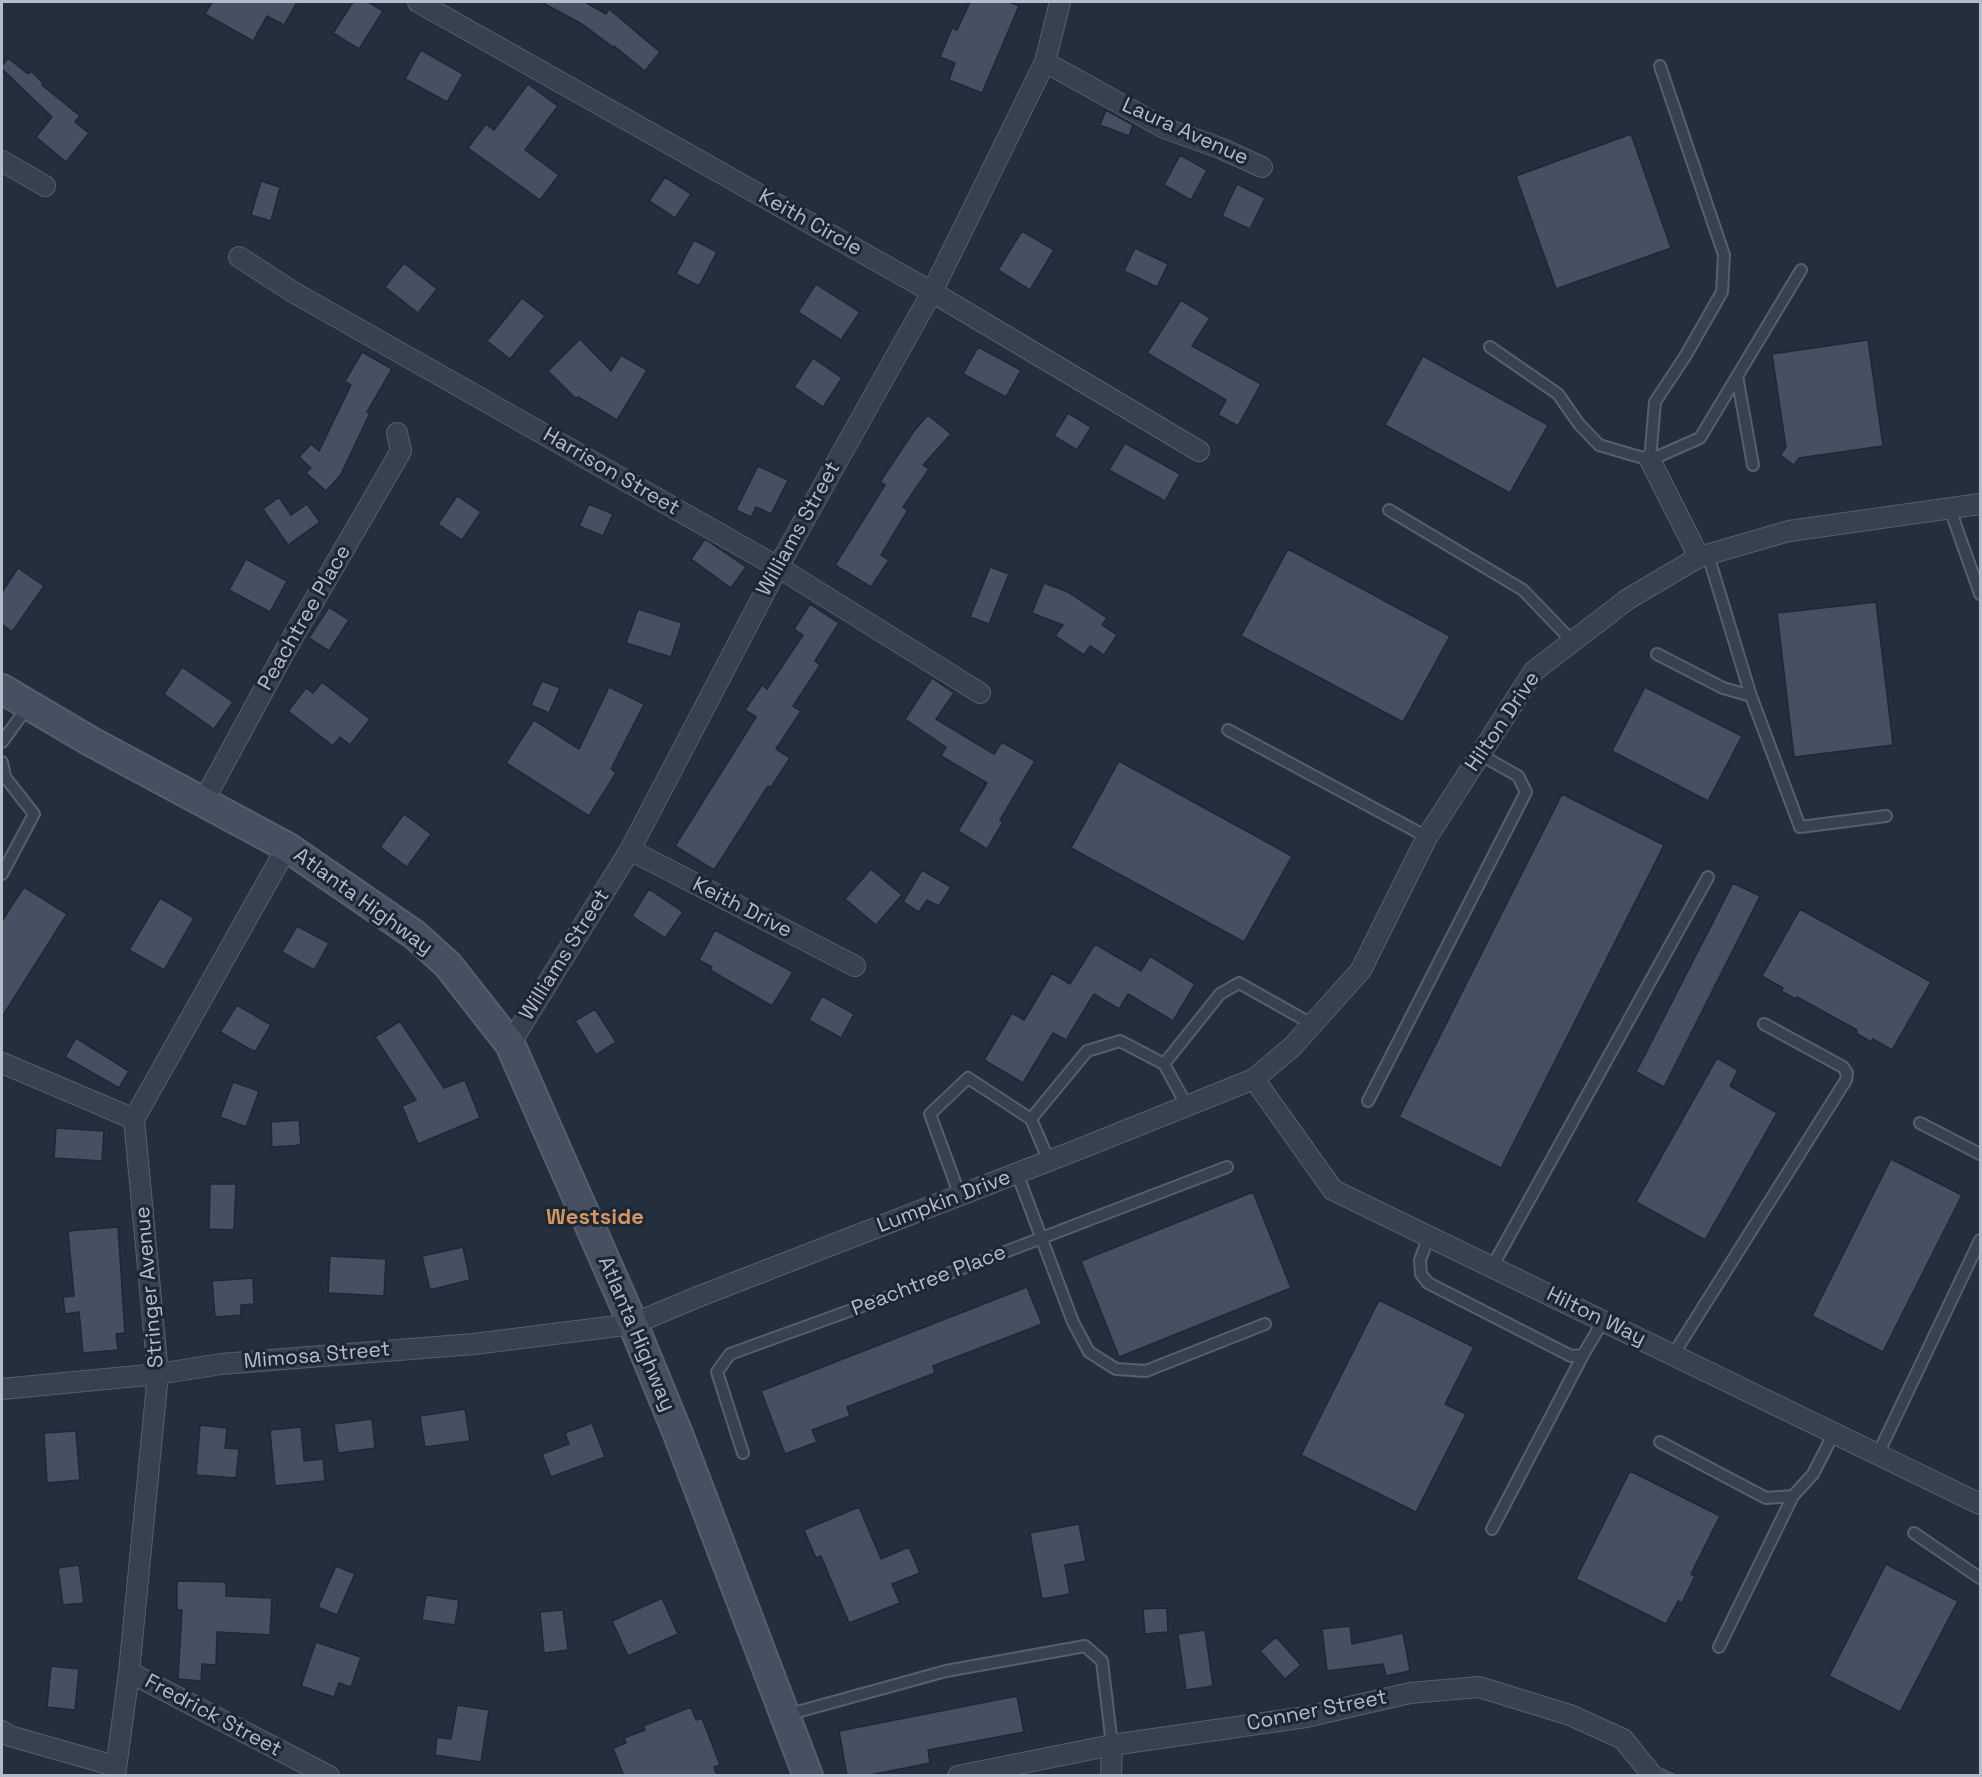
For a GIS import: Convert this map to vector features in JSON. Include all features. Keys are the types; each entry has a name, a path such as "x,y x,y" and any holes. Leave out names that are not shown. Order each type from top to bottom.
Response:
{"main road":[{"name":"Atlanta Highway","path":"2,689 90,741 287,847 415,935 448,965 510,1044 633,1324 701,1490 808,1776"}],"street":[{"name":"Keith Circle","path":"418,2 932,292 1199,451"},
{"name":"Williams Street","path":"510,1044 630,850 778,567 932,292 1045,62 1060,2"},
{"name":"Laura Avenue","path":"1045,62 1164,128 1220,148 1262,167"},
{"path":"2,161 45,186"},
{"name":"Harrison Street","path":"239,257 293,292 778,567 980,693"},
{"name":"Peachtree Place","path":"203,802 285,649 401,451 397,433"},
{"path":"1650,460 1703,556"},
{"name":"Hilton Drive","path":"1254,1079 1292,1047 1361,970 1427,837 1534,671 1628,599 1703,556 1789,531 1980,504"},
{"path":"2,1063 134,1119 287,847"},
{"name":"Keith Drive","path":"630,850 855,966"},
{"name":"Hilton Way","path":"1254,1079 1333,1190 1980,1504"},
{"name":"Lumpkin Drive","path":"633,1324 1254,1079"},
{"name":"Stringer Avenue","path":"2,1731 10,1736 115,1771 129,1672 158,1374 134,1119"},
{"name":"Mimosa Street","path":"2,1389 158,1374 221,1364 474,1344 633,1324"},
{"name":"Fredrick Street","path":"129,1672 322,1774"},
{"name":"Conner Street","path":"958,1776 1112,1745 1306,1717 1410,1693 1479,1687 1570,1715 1623,1739 1653,1776"},
{"path":"1111,1776 1112,1745"}],"lane":[{"path":"1650,460 1655,402 1686,355 1722,292 1724,255 1660,66"},
{"path":"1490,347 1558,394 1579,424 1599,445 1650,460 1700,438 1801,270"},
{"path":"1737,376 1753,465"},
{"path":"1950,509 1977,573 1980,594"},
{"path":"1389,510 1523,590 1573,642"},
{"path":"1703,556 1751,696 1800,827 1887,816"},
{"path":"1657,654 1723,688 1751,696"},
{"path":"2,742 29,705"},
{"path":"1228,730 1427,837"},
{"path":"1368,1101 1526,792 1518,776 1479,754"},
{"path":"2,762 3,778 34,814 2,874"},
{"path":"1492,1267 1708,877"},
{"path":"1164,1064 1220,994 1239,983 1312,1024"},
{"path":"1673,1355 1846,1080 1847,1073 1843,1067 1764,1024"},
{"path":"1031,1119 1087,1051 1120,1041 1164,1064 1187,1106"},
{"path":"960,1196 930,1114 968,1078 1031,1119 1049,1161"},
{"path":"1920,1123 1980,1154"},
{"name":"Peachtree Place","path":"743,1453 717,1372 730,1354 882,1299 1227,1167"},
{"path":"1017,1173 1073,1322 1089,1352 1116,1369 1146,1371 1266,1324"},
{"path":"1429,1236 1420,1260 1421,1274 1428,1283 1571,1356 1584,1354"},
{"path":"1878,1454 1980,1240"},
{"path":"1492,1528 1603,1321"},
{"path":"1719,1647 1792,1496 1813,1474 1833,1433"},
{"path":"1660,1442 1766,1498 1792,1496"},
{"path":"1914,1533 1980,1578"},
{"path":"786,1716 946,1671 1084,1646 1102,1661 1112,1745"}],"building":[{"path":"212,2 297,2 284,25 267,16 253,41 205,14"},
{"path":"353,2 368,2 383,11 359,49 333,33"},
{"path":"541,2 585,2 606,14 609,9 660,52 645,71 582,24"},
{"path":"970,2 1009,2 1019,6 982,93 949,80 955,63 940,57 952,28 957,30"},
{"path":"421,50 463,74 447,102 405,79"},
{"path":"8,58 28,74 31,71 43,83 42,85 80,116 75,122 89,133 66,162 36,137 52,117 2,69"},
{"path":"528,84 558,106 525,150 559,175 540,200 468,148 486,124 494,130"},
{"path":"1106,110 1133,125 1129,136 1100,125"},
{"path":"1631,134 1671,248 1556,289 1516,176"},
{"path":"1180,155 1207,170 1191,200 1164,185"},
{"path":"665,177 691,194 675,218 649,201"},
{"path":"261,181 280,187 271,221 251,215"},
{"path":"1237,184 1265,198 1250,229 1222,216"},
{"path":"1022,231 1054,250 1030,290 998,270"},
{"path":"694,240 717,252 699,286 676,274"},
{"path":"1135,248 1168,264 1157,287 1124,271"},
{"path":"404,263 437,289 418,313 385,287"},
{"path":"816,284 860,312 841,340 798,312"},
{"path":"522,298 545,316 510,359 487,341"},
{"path":"1181,300 1210,318 1192,346 1261,384 1238,426 1218,415 1226,400 1147,353"},
{"path":"580,339 611,371 621,355 647,370 617,420 578,397 576,399 548,371"},
{"path":"1868,340 1883,446 1799,458 1794,465 1780,455 1786,447 1772,354"},
{"path":"978,347 1021,370 1006,397 963,374"},
{"path":"362,352 392,369 367,412 370,413 340,476 326,491 306,473 311,468 299,457 311,444 319,451 351,385 345,381"},
{"path":"1423,356 1548,425 1510,493 1385,425"},
{"path":"813,358 842,378 823,407 794,387"},
{"path":"1068,413 1091,427 1077,450 1054,436"},
{"path":"928,415 951,434 923,465 929,469 903,507 908,510 881,555 889,560 871,587 835,565 885,485 880,482 914,431"},
{"path":"1125,443 1180,474 1165,501 1109,470"},
{"path":"758,466 788,480 771,514 756,507 751,517 736,510"},
{"path":"457,496 481,512 462,540 438,524"},
{"path":"279,497 291,515 307,504 320,522 288,545 263,509"},
{"path":"589,504 613,514 603,536 579,526"},
{"path":"705,539 746,567 731,588 691,559"},
{"path":"1288,549 1450,636 1403,722 1241,636"},
{"path":"246,559 287,581 270,612 229,590"},
{"path":"990,567 1009,574 989,624 970,617"},
{"path":"18,568 44,586 12,632 2,624 2,592"},
{"path":"1044,583 1068,592 1107,618 1102,625 1117,635 1104,655 1090,646 1084,655 1055,636 1063,625 1032,613"},
{"path":"1876,602 1893,745 1794,757 1777,613"},
{"path":"810,604 839,623 815,661 820,665 793,706 801,711 776,749 790,758 771,787 768,786 714,870 675,846 756,717 745,710 762,685 767,689 803,635 794,629"},
{"path":"329,607 349,620 329,651 309,638"},
{"path":"638,609 682,623 671,657 626,643"},
{"path":"182,667 233,702 214,729 164,694"},
{"path":"932,678 954,693 936,719 994,754 1002,742 1035,761 1000,820 1003,822 987,849 958,831 987,783 941,756 946,747 905,719"},
{"path":"542,681 560,688 549,713 531,705"},
{"path":"322,682 370,719 350,745 340,737 333,746 288,711 306,688 313,693"},
{"path":"609,687 644,704 611,769 616,773 589,816 506,763 534,720 579,749"},
{"path":"1645,687 1742,736 1708,801 1612,751"},
{"path":"1119,761 1292,856 1244,942 1071,848"},
{"path":"1562,794 1664,845 1501,1168 1399,1117"},
{"path":"404,814 431,834 407,867 380,847"},
{"path":"871,869 902,895 876,925 845,899"},
{"path":"922,870 951,887 939,906 927,900 919,912 903,902"},
{"path":"1733,883 1760,896 1664,1087 1636,1072"},
{"path":"24,887 67,914 2,1017 2,921"},
{"path":"649,889 683,912 665,938 632,916"},
{"path":"160,898 194,918 164,970 129,950"},
{"path":"1800,909 1931,982 1892,1050 1873,1039 1871,1042 1856,1033 1857,1030 1797,997 1796,999 1781,991 1783,988 1762,976"},
{"path":"297,926 329,943 314,970 282,952"},
{"path":"715,930 793,972 772,1006 710,970 712,967 699,960"},
{"path":"1095,944 1141,971 1150,956 1195,984 1173,1021 1128,994 1119,1009 1094,994 1066,1040 1053,1033 1023,1083 984,1060 1012,1013 1024,1020 1052,973 1070,984"},
{"path":"822,996 854,1014 841,1038 809,1020"},
{"path":"237,1005 271,1025 255,1052 220,1032"},
{"path":"595,1009 616,1042 596,1055 575,1021"},
{"path":"400,1021 444,1088 465,1080 480,1118 418,1144 402,1106 416,1100 375,1037"},
{"path":"76,1038 129,1071 119,1088 65,1057"},
{"path":"1717,1058 1738,1070 1730,1086 1777,1113 1705,1240 1636,1202"},
{"path":"233,1082 259,1091 246,1127 220,1117"},
{"path":"299,1120 301,1145 272,1147 271,1122"},
{"path":"56,1128 104,1131 102,1161 54,1158"},
{"path":"1891,1159 1962,1195 1883,1352 1812,1316"},
{"path":"210,1184 236,1184 234,1230 209,1229"},
{"path":"1253,1192 1291,1288 1119,1357 1081,1261"},
{"path":"118,1227 125,1333 116,1334 118,1350 83,1353 79,1312 65,1314 63,1297 74,1296 68,1231"},
{"path":"463,1247 470,1280 430,1290 422,1256"},
{"path":"330,1256 386,1259 384,1296 328,1293"},
{"path":"253,1278 254,1304 241,1305 241,1315 215,1317 212,1281"},
{"path":"1027,1287 1042,1324 933,1366 935,1373 847,1407 850,1416 812,1430 817,1442 785,1454 761,1391"},
{"path":"1379,1300 1474,1347 1445,1404 1466,1414 1416,1512 1301,1455"},
{"path":"465,1409 470,1441 425,1447 420,1416"},
{"path":"372,1419 375,1448 338,1453 334,1424"},
{"path":"592,1423 605,1457 551,1477 542,1454 569,1444 565,1433"},
{"path":"200,1425 227,1428 225,1448 239,1449 236,1478 196,1475"},
{"path":"301,1427 304,1461 323,1459 325,1481 275,1486 270,1430"},
{"path":"76,1431 80,1480 47,1483 44,1433"},
{"path":"1630,1471 1720,1516 1691,1574 1695,1576 1682,1603 1678,1601 1666,1624 1576,1579"},
{"path":"859,1507 881,1559 909,1547 920,1573 892,1584 900,1603 849,1623 821,1556 816,1558 804,1530"},
{"path":"1079,1524 1086,1561 1065,1565 1070,1594 1042,1599 1030,1533"},
{"path":"1886,1564 1958,1601 1900,1712 1829,1676"},
{"path":"79,1565 84,1603 63,1605 58,1568"},
{"path":"336,1566 355,1574 337,1615 318,1607"},
{"path":"177,1581 226,1582 226,1596 272,1598 270,1635 217,1632 216,1665 202,1664 201,1681 178,1679 182,1610 177,1610"},
{"path":"426,1595 459,1600 455,1625 422,1620"},
{"path":"662,1598 678,1634 628,1656 612,1621"},
{"path":"1167,1608 1168,1632 1145,1634 1143,1609"},
{"path":"563,1610 568,1650 544,1653 540,1612"},
{"path":"1350,1626 1352,1644 1403,1633 1410,1671 1386,1676 1383,1664 1327,1671 1322,1629"},
{"path":"1205,1630 1213,1686 1186,1690 1178,1634"},
{"path":"1276,1637 1301,1665 1285,1679 1260,1651"},
{"path":"316,1642 361,1657 351,1687 339,1683 334,1697 301,1686"},
{"path":"51,1666 79,1669 75,1710 47,1707"},
{"path":"1017,1696 1024,1732 928,1750 930,1763 865,1776 847,1776 839,1731"},
{"path":"457,1705 489,1710 481,1762 435,1755 437,1737 451,1739"},
{"path":"691,1707 696,1720 702,1718 720,1765 714,1767 717,1776 624,1776 613,1748 626,1743 624,1738 645,1730 643,1726"},
{"path":"1659,1765 1682,1776 1665,1776"}],"district":[{"name":"Westside","path":"595,1218"}]}
